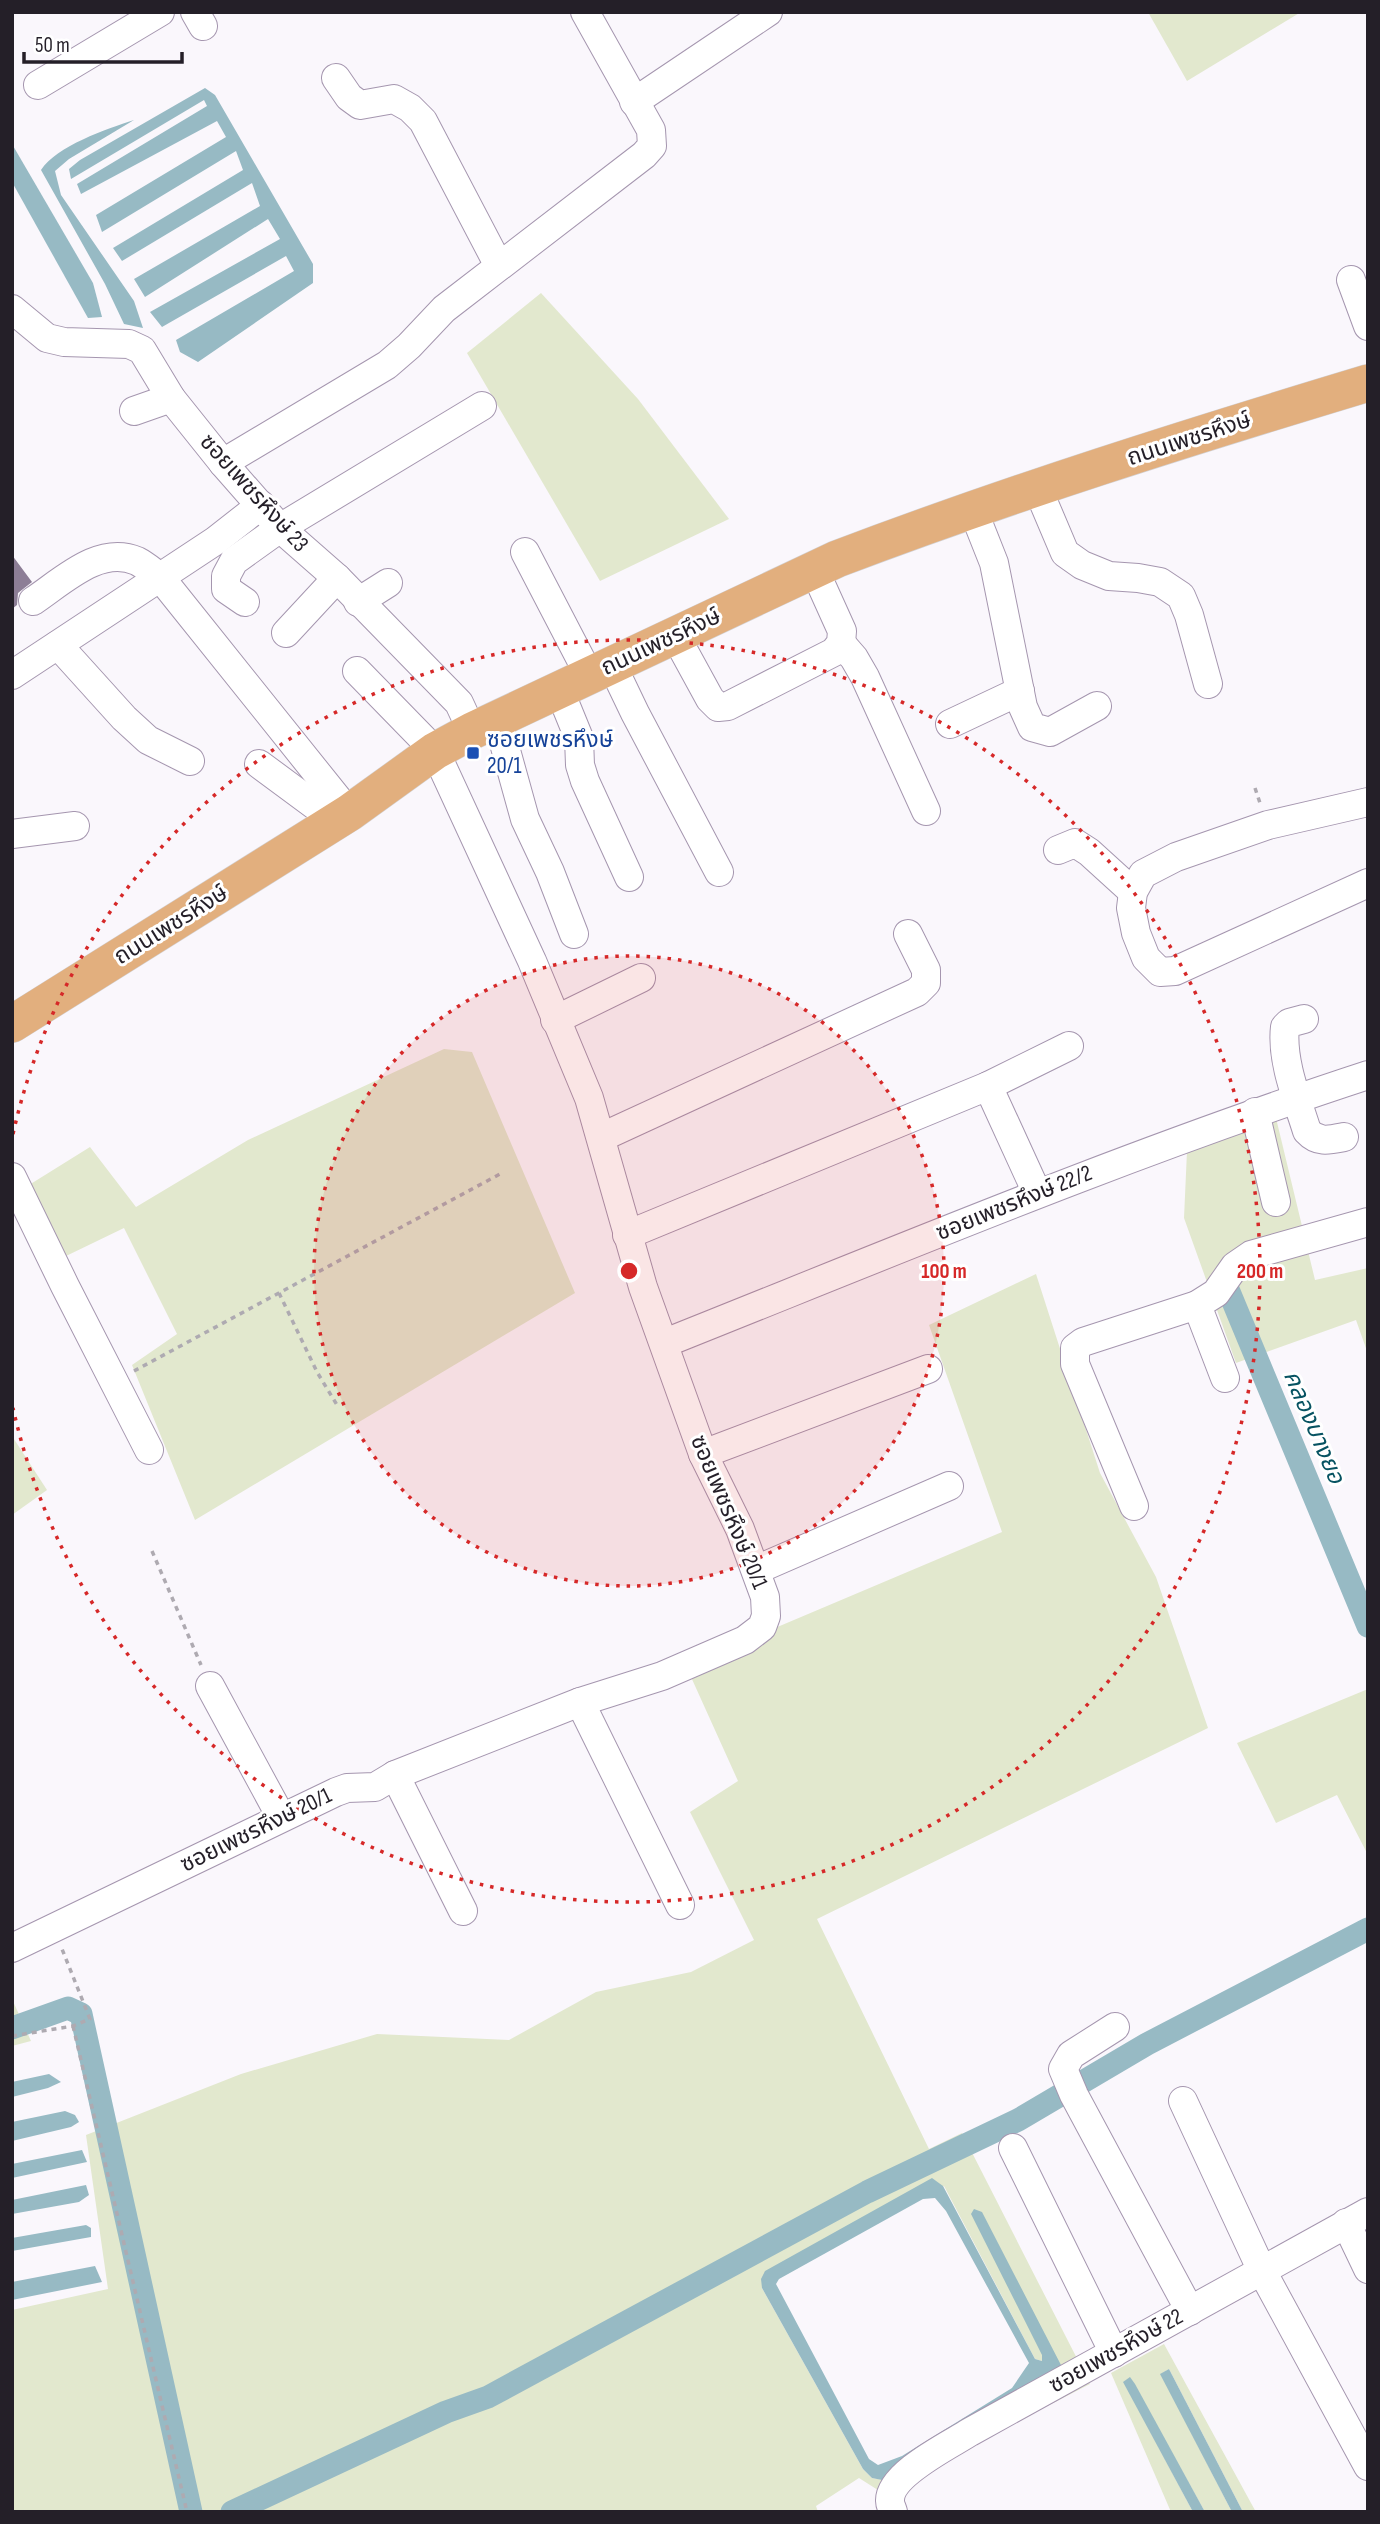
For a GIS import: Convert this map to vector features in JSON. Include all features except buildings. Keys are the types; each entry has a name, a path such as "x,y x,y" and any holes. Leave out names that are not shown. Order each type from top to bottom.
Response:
{"main road":[{"name":"ถนนเพชรหึงษ์","path":"12,1024 343,817 435,751 484,724 814,569 882,542 1037,487 1368,383"}],"street":[{"path":"38,85 160,12"},
{"path":"223,463 387,365 410,346 444,309 644,155 652,146 651,130 585,12"},
{"path":"634,102 768,12"},
{"path":"335,78 349,97 360,105 394,99 410,108 423,121 499,266"},
{"path":"1351,280 1368,326"},
{"name":"ซอยเพชรหึงษ์ 23","path":"12,309 47,338 64,342 129,344 142,350 171,398 223,463 280,527 337,578 459,703 484,724 550,872 574,934"},
{"path":"134,411 171,398"},
{"path":"245,602 226,589 226,576 234,561 280,527 482,406"},
{"path":"1037,487 1065,554 1082,565 1109,576 1160,582 1181,596 1208,684"},
{"path":"12,675 215,541 261,505"},
{"path":"973,510 994,563 1023,707 1032,727 1050,732 1097,706"},
{"path":"525,552 586,676 642,726 719,872"},
{"path":"33,601 94,560 119,556 139,562 160,577 343,817"},
{"path":"675,635 710,699 718,707 728,706 834,652 841,643 842,631 814,569"},
{"path":"286,633 337,578"},
{"path":"358,601 388,583"},
{"path":"841,643 854,657 865,677 926,811"},
{"path":"58,645 148,740 190,761"},
{"name":"ซอยเพชรหึงษ์ 20/1","path":"12,1948 336,1792 347,1788 375,1787 395,1775 580,1702 662,1676 745,1640 762,1627 766,1616 765,1597 756,1570 740,1529 704,1454 643,1287 589,1098 532,961 435,751 357,671"},
{"path":"586,676 579,738 580,765 629,877"},
{"path":"950,724 1020,691"},
{"path":"259,764 343,817"},
{"path":"1368,802 1268,825 1175,857 1143,874 1133,892 1131,908 1136,933 1146,958 1160,972 1175,971 1368,883"},
{"path":"12,834 75,827"},
{"path":"1058,850 1075,843 1089,852 1133,892"},
{"path":"602,1137 917,992 926,983 926,971 908,934"},
{"path":"555,1020 641,978"},
{"path":"1304,1019 1289,1023 1284,1034 1297,1098 1307,1131 1312,1137 1323,1141 1344,1137"},
{"path":"627,1235 988,1086 1069,1046"},
{"name":"ซอยเพชรหึงษ์ 22/2","path":"665,1343 1037,1193 1255,1112 1368,1075"},
{"path":"988,1086 1037,1193"},
{"path":"1255,1112 1276,1202"},
{"path":"13,1179 149,1450"},
{"path":"1134,1506 1075,1364 1074,1348 1083,1342 1197,1305 1216,1293 1235,1266 1251,1255 1368,1222"},
{"path":"1197,1305 1226,1378"},
{"path":"704,1454 928,1369"},
{"path":"756,1570 949,1486"},
{"path":"210,1686 281,1817"},
{"path":"580,1702 680,1905"},
{"path":"395,1775 463,1911"},
{"path":"1115,2027 1071,2055 1063,2069 1074,2095 1189,2311"},
{"path":"1183,2101 1262,2271 1368,2466"},
{"path":"1013,2148 1114,2353"},
{"path":"1357,2218 1368,2270"},
{"name":"ซอยเพชรหึงษ์ 22","path":"893,2512 890,2500 893,2489 906,2472 970,2432 1357,2218"}],"path":[{"path":"114,1382 500,1174"},
{"path":"279,1293 317,1372 337,1405"},
{"path":"152,1551 210,1686"},
{"path":"12,2036 74,2026 90,2019 53,1927"},
{"path":"74,2026 187,2512"}],"green space":[{"path":"1148,12 1301,12 1187,81"},
{"path":"541,293 638,399 729,519 600,581 467,353"},
{"path":"444,1049 472,1052 575,1293 195,1520 132,1365 177,1334 124,1228 64,1257 29,1185 90,1147 136,1207 248,1140"},
{"path":"1276,1118 1315,1280 1368,1268 1368,1354 1356,1320 1236,1363 1184,1218 1187,1151"},
{"path":"1036,1274 1100,1473 1156,1577 1208,1728 817,1919 929,2149 962,2133 1090,2384 881,2492 859,2478 816,2506 818,2512 12,2512 12,2310 108,2289 86,2135 241,2074 377,2034 509,2040 596,1992 691,1972 754,1940 690,1812 738,1781 691,1677 775,1628 1002,1532 929,1325","holes":["944,2186 1035,2359 1042,2361 1042,2355 1057,2374 883,2480 872,2478 863,2469 762,2288"]},
{"path":"12,1436 47,1490 12,1515"},
{"path":"1368,1689 1368,1855 1337,1795 1276,1823 1237,1743"},
{"path":"12,1999 31,2041 12,2046"},
{"path":"1164,2344 1256,2512 1243,2512 1169,2369 1161,2374 1232,2512 1205,2512 1130,2378 1124,2382 1193,2512 1171,2512 1111,2373"}],"water":[{"path":"205,88 215,95 313,264 313,283 198,362 180,352 176,340 294,271 286,256 162,327 150,312 280,239 268,219 145,297 134,279 260,206 252,183 122,261 113,248 243,170 236,151 102,232 96,215 226,137 217,121 81,194 77,184 207,106 204,100 71,179 69,169 80,160"},
{"path":"134,120 69,159 55,171 61,195 134,301 143,328 124,324 105,284 41,170 48,161 70,146 96,133"},
{"path":"12,144 93,283 102,317 88,318 12,182"},
{"path":"49,2074 61,2082 12,2097 12,2082"},
{"path":"65,2111 75,2115 79,2122 71,2127 12,2141 12,2122"},
{"path":"82,2150 87,2162 12,2178 12,2164"},
{"path":"932,2178 943,2186 1035,2359 1042,2361 1042,2355 971,2214 974,2209 982,2212 1061,2365 1058,2374 882,2480 872,2478 863,2469 762,2288 761,2279 765,2271","holes":["935,2198 946,2211 1029,2363 1012,2388 902,2456 878,2465 869,2459 776,2284 779,2279 923,2199"]},
{"path":"86,2185 89,2195 79,2202 12,2214 12,2200"},
{"path":"86,2225 91,2228 91,2237 12,2251 12,2238"},
{"path":"95,2266 102,2282 12,2300 12,2282"},
{"path":"1169,2369 1243,2512 1232,2512 1160,2374"},
{"path":"1130,2377 1205,2512 1193,2512 1123,2382"}],"waterway":[{"name":"คลองบางยอ","path":"1227,1287 1368,1626"},
{"path":"232,2512 446,2412 488,2397 867,2192 1018,2120 1147,2044 1368,1929"},
{"path":"12,2028 68,2008 81,2014 191,2512"}],"place":[{"name":"ซอยเพชรหึงษ์ 20/1","path":"473,753"}]}
